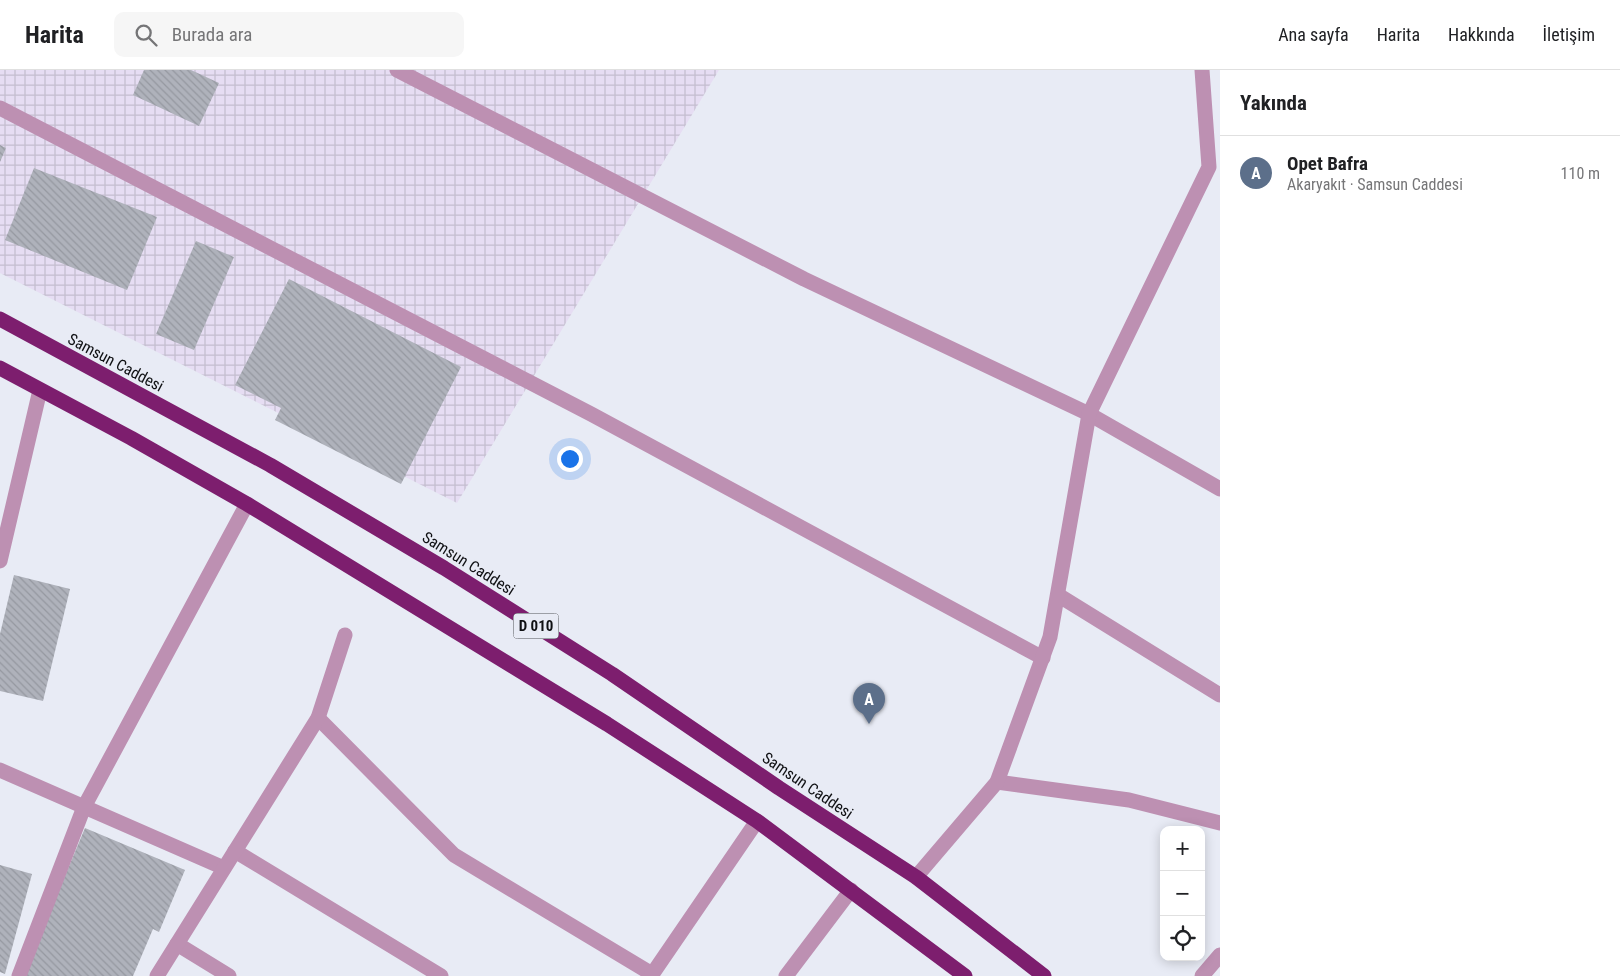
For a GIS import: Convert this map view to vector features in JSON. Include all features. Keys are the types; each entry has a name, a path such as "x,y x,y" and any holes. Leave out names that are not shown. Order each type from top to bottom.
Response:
{"highway":[{"name":"Samsun Caddesi","path":"0,319 270,465 444,568 612,674 779,788 916,878 1044,976"},
{"name":"D 010","path":"0,368 131,438 247,504 607,724 757,821 965,976"}],"street":[{"path":"397,70 804,280 1089,414 1220,489"},
{"path":"916,878 997,782 1050,637 1089,414 1216,164 1202,70"},
{"path":"0,108 591,414 1042,658"},
{"path":"0,561 40,390"},
{"path":"19,976 84,806 247,504"},
{"path":"1058,595 1220,694"},
{"path":"157,976 318,718 345,635"},
{"path":"318,718 454,855 652,975 757,821"},
{"path":"0,770 224,868"},
{"path":"997,782 1129,800 1220,823"},
{"path":"235,851 441,976"},
{"path":"786,976 851,890"},
{"path":"177,944 229,976"},
{"path":"1202,976 1220,955"}],"shaded area":[{"path":"0,70 719,70 457,503 0,273"}],"building":[{"path":"144,70 191,70 219,83 199,126 133,95"},
{"path":"0,145 6,148 0,162"},
{"path":"34,168 157,217 127,290 5,240"},
{"path":"196,241 234,257 194,350 156,334"},
{"path":"289,279 461,367 401,484 275,420 281,408 235,385"},
{"path":"14,575 70,589 43,701 0,691 0,634"},
{"path":"85,828 185,870 159,932 153,929 133,976 23,976"},
{"path":"0,865 32,874 5,974 0,972"}],"place":[{"name":"Opet Bafra","path":"869,724"}]}
